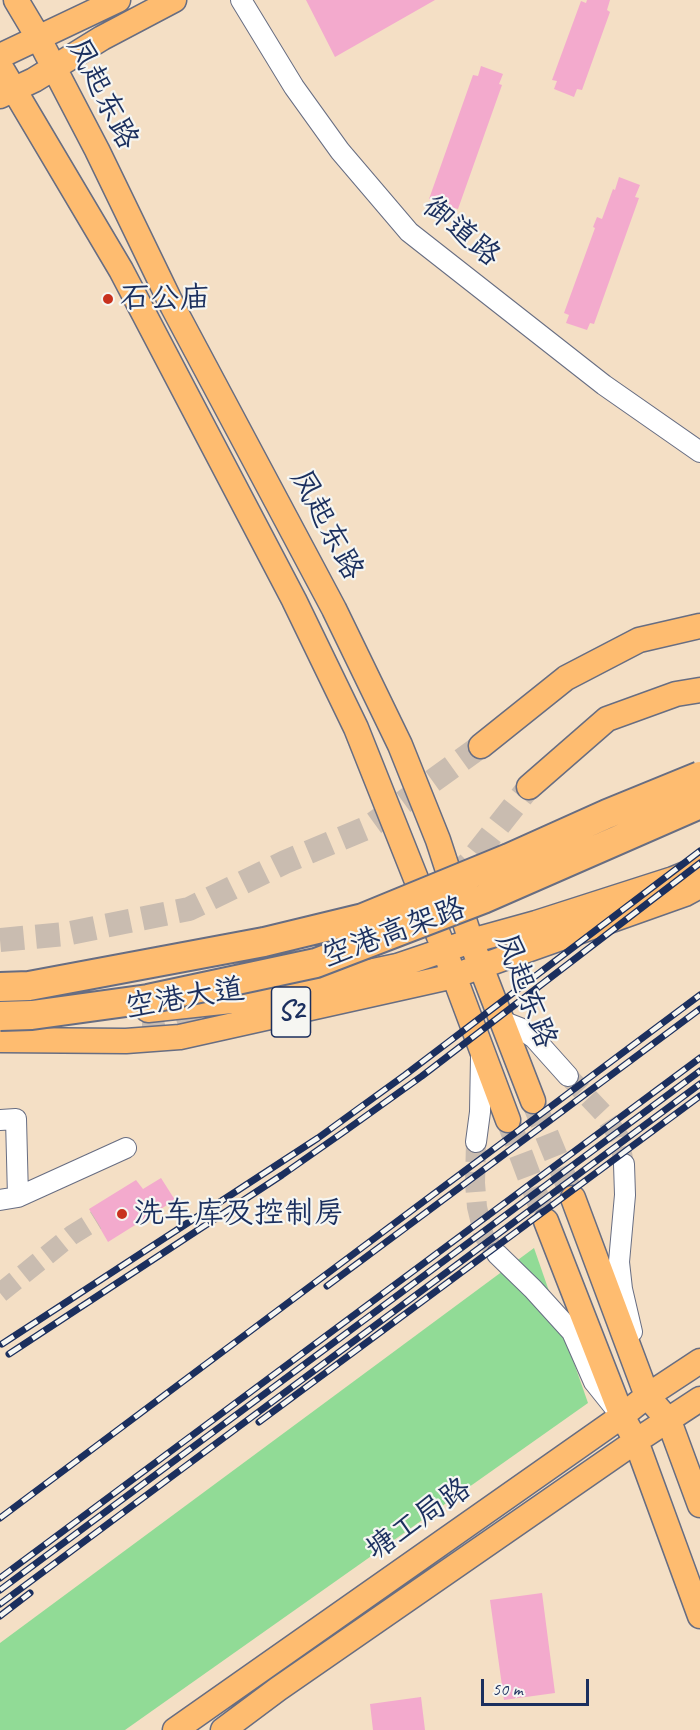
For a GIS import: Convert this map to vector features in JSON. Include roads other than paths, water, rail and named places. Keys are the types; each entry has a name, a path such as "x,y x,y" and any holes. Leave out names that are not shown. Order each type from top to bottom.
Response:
{"highway":[{"name":"空港高架路","path":"0,987 29,986 264,942 363,918 700,776"},
{"name":"空港高架路","path":"0,1016 32,1015 148,999 316,963 483,899 700,804"}],"main road":[{"name":"凤起东路","path":"16,0 97,150 172,307 334,609 395,735 438,840 471,940 532,1101"},
{"path":"0,56 118,0"},
{"path":"7,93 102,38 174,0"},
{"name":"凤起东路","path":"0,66 7,93 121,270 294,600 356,728 480,1042 508,1120"},
{"path":"481,746 566,678 639,640 700,626"},
{"path":"529,787 607,719 676,694 700,690"},
{"path":"686,886 700,868"},
{"name":"空港大道","path":"0,993 139,1011 231,1001 397,966 471,940 686,886"},
{"name":"空港大道","path":"0,1040 126,1041 180,1037 454,976 686,886"},
{"path":"573,1198 647,1396 669,1420 700,1505"},
{"path":"546,1221 622,1416 636,1442 700,1616"},
{"name":"塘工局路","path":"175,1730 622,1416 647,1396 700,1361"},
{"name":"塘工局路","path":"223,1730 278,1689 700,1400"}],"street":[{"name":"御道路","path":"242,0 294,87 340,151 409,232 604,385 700,452"},
{"path":"502,1021 520,1028 534,1038 568,1076"},
{"path":"476,1142 482,1073 480,1042"},
{"path":"0,1120 16,1119 9,1198 126,1148"},
{"path":"624,1164 625,1195 619,1262 622,1289 647,1396"},
{"path":"496,1254 533,1289 572,1332 594,1382 622,1416"}],"tunnel":[{"path":"0,940 65,934 189,909 285,862 369,827 481,746"},
{"path":"452,880 470,862 529,787"},
{"path":"142,1030 154,1030 255,1006"},
{"path":"568,1076 603,1113 619,1137 624,1164"},
{"path":"533,1101 573,1198"},
{"path":"508,1120 546,1221"},
{"path":"476,1142 477,1207 484,1236 497,1254"},
{"path":"0,1293 72,1235 96,1220"}],"railway":[{"path":"2,1344 318,1138 405,1075 700,851"},
{"path":"9,1354 282,1175 345,1131 422,1076 700,863"},
{"path":"0,1518 700,995"},
{"path":"327,1286 700,1009"},
{"path":"0,1578 700,1058"},
{"path":"0,1590 700,1071"},
{"path":"0,1604 700,1084"},
{"path":"259,1422 700,1096"},
{"path":"0,1616 30,1593"}],"place":[{"name":"石公庙","path":"108,299"},
{"name":"洗车库及控制房","path":"122,1214"}]}
